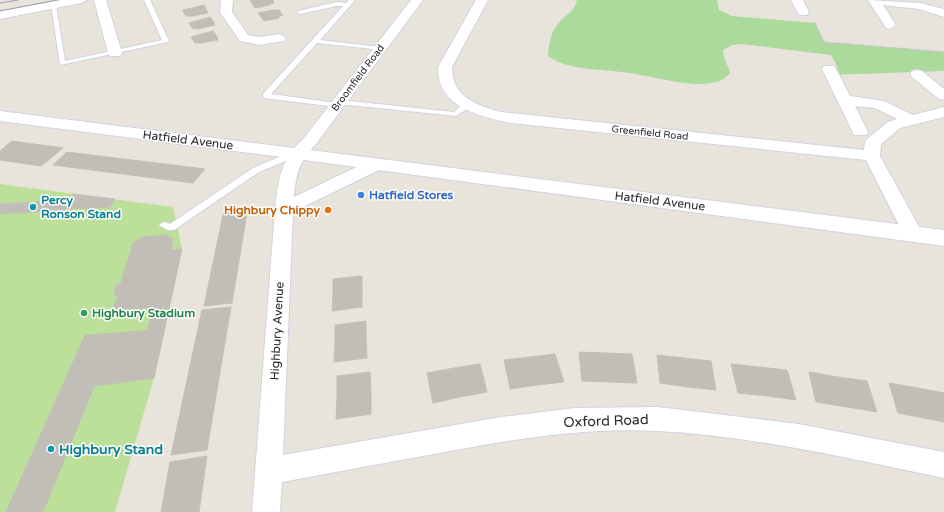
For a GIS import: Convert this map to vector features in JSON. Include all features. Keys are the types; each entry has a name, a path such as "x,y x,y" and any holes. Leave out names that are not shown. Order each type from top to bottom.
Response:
{"street":[{"path":"0,15 81,0"},
{"path":"100,0 115,53"},
{"path":"227,0 226,12 244,38 259,41 280,38"},
{"name":"Broomfield Road","path":"297,153 310,141 417,0"},
{"name":"Greenfield Road","path":"482,0 444,67 443,76 445,83 456,97 491,114 511,118 872,156"},
{"path":"798,0 803,12"},
{"path":"874,0 941,9"},
{"path":"874,0 890,25"},
{"path":"829,69 860,132"},
{"path":"917,74 944,96"},
{"path":"844,100 879,104 910,120"},
{"path":"913,234 872,156 872,142 894,126 910,120 944,112"},
{"name":"Hatfield Avenue","path":"0,116 297,153 944,238"},
{"name":"Highbury Avenue","path":"266,512 284,209 288,172 291,162 297,153"},
{"path":"284,209 377,164"},
{"name":"Oxford Road","path":"268,470 501,429 575,420 650,420 728,426 799,436 944,465"}],"lane":[{"path":"53,5 62,64 166,41 147,0"},
{"path":"350,3 266,96 456,114 468,104"},
{"path":"300,12 337,4 350,3"},
{"path":"316,41 380,49"},
{"path":"164,225 171,228 256,170 297,153"}],"path":[{"path":"803,12 809,13 838,69 829,69"},
{"path":"824,42 944,52"}],"green space":[{"path":"577,0 717,0 719,10 732,16 815,23 824,42 944,52 944,71 831,75 829,69 838,68 831,55 742,44 732,45 723,50 730,73 719,81 710,83 696,84 670,81 629,73 576,67 556,61 548,56 549,43 553,31 560,21 574,7"},
{"name":"Highbury Stadium","path":"0,184 173,207 182,249 154,378 115,512 0,512"}],"building":[{"path":"273,0 253,5 250,1"},
{"path":"273,0 274,3 269,4 270,5 255,8 253,5"},
{"path":"204,5 206,9 184,13 183,10"},
{"path":"206,9 208,13 186,16 184,13"},
{"path":"279,10 281,13 261,17 258,13"},
{"path":"281,13 283,15 278,17 279,18 264,21 261,17"},
{"path":"210,17 213,21 191,26 189,23"},
{"path":"213,21 215,25 198,29 192,28 191,26"},
{"path":"213,31 216,35 193,40 191,37"},
{"path":"216,35 218,40 195,43 193,40"},
{"path":"12,141 63,148 41,166 0,160 0,151"},
{"path":"67,152 205,169 193,183 53,165"},
{"path":"73,194 115,199 110,207 64,209"},
{"name":"Percy Ronson Stand","path":"70,200 64,210 0,214 0,204"},
{"path":"248,207 232,303 204,306 224,210"},
{"path":"167,235 173,240 171,250 182,249 154,378 95,386 116,333 147,330 154,307 111,314 118,295 114,295 117,284 121,283 133,243 143,237"},
{"path":"362,276 362,291 333,294 333,279"},
{"path":"362,291 362,307 332,311 333,294"},
{"path":"231,307 207,450 171,455 202,310"},
{"path":"366,321 366,339 335,343 335,325"},
{"name":"Highbury Stand","path":"116,333 43,512 6,512 85,335"},
{"path":"366,339 367,358 334,362 335,343"},
{"path":"579,352 605,353 609,382 582,381"},
{"path":"605,353 632,354 637,383 609,382"},
{"path":"555,354 564,382 537,385 530,357"},
{"path":"657,355 684,358 688,387 660,383"},
{"path":"530,357 537,385 510,389 504,360"},
{"path":"684,358 711,361 716,390 688,387"},
{"path":"480,364 487,392 460,397 454,368"},
{"path":"731,364 759,367 767,396 738,393"},
{"path":"759,367 787,370 796,400 767,396"},
{"path":"454,368 460,397 433,403 427,373"},
{"path":"370,372 371,392 337,397 337,376"},
{"path":"809,372 838,377 847,407 816,402"},
{"path":"838,377 867,381 877,412 847,407"},
{"path":"889,383 918,388 929,419 898,413"},
{"path":"918,388 944,393 944,422 929,419"},
{"path":"371,392 371,414 336,419 337,397"},
{"path":"207,456 199,512 161,512 170,462"}],"tram line":[{"path":"0,3 18,0"},
{"path":"0,11 57,0"}],"place":[{"name":"Hatfield Stores","path":"361,195"},
{"name":"Percy Ronson Stand","path":"33,207"},
{"name":"Highbury Chippy","path":"328,210"},
{"name":"Highbury Stadium","path":"84,313"},
{"name":"Highbury Stand","path":"51,449"}]}
